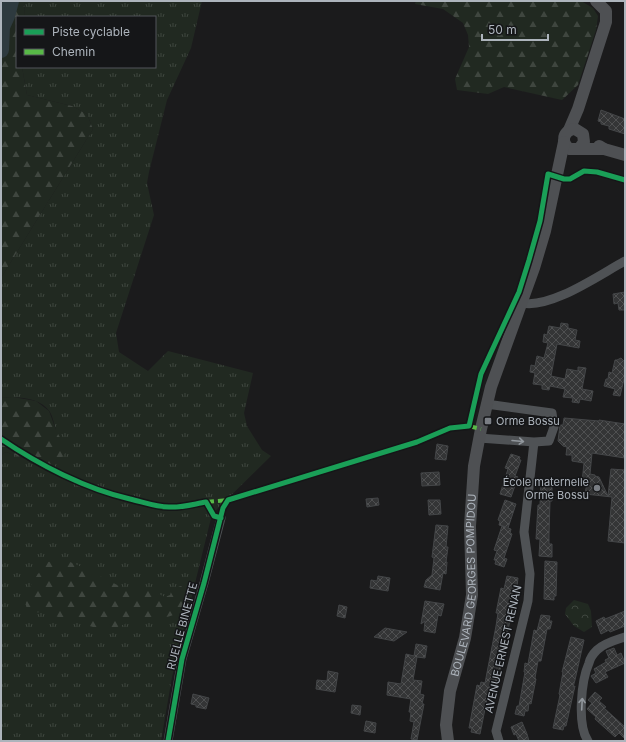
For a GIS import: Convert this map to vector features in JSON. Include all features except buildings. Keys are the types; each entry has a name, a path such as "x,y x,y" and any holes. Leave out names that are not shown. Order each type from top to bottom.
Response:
{"main road":[{"path":"596,1 608,6"},
{"name":"BOULEVARD GEORGES POMPIDOU","path":"448,741 446,724 450,691 465,638 472,595 470,526 474,466 486,404 496,372 522,303 545,231 566,136 578,109 606,22 608,6"},
{"path":"556,177 576,150 583,145 583,134 578,109"},
{"path":"604,149 575,129 566,136 567,148 576,150 604,149 625,155"}],"street":[{"path":"522,303 536,304 558,297 625,261"},
{"path":"480,433 534,442 549,441 554,427 552,413 486,404"},
{"name":"AVENUE ERNEST RENAN","path":"499,741 496,731 528,601 530,574 524,532 534,442"},
{"name":"RUELLE BINETTE","path":"168,741 182,660 221,518"},
{"path":"588,741 583,735 581,721 583,690 589,662 601,647 625,637"}],"green space":[{"path":"1,1 24,1 25,16 16,16 16,68 22,68 27,95 72,106 87,114 93,129 1,278"},
{"path":"24,1 202,1 191,48 167,100 147,183 154,215 116,333 119,352 148,371 168,351 253,373 244,413 247,426 262,450 271,456 212,514 172,677 161,741 1,741 1,455 6,452 28,460 56,430 50,412 40,403 34,400 14,397 1,398 1,278 93,129 87,114 72,106 27,95 22,68 156,68 156,16 25,16"},
{"path":"416,1 581,1 593,8 598,16 596,30 578,85 562,100 504,87 488,94 457,90 455,79 469,47 468,35 463,23 443,9 415,4"},
{"path":"13,397 36,401 49,411 56,430 67,451 54,466 28,460 6,452 1,455 1,398"},
{"path":"47,562 70,562 82,567 127,590 148,589 165,597 170,595 172,589 181,586 187,592 187,599 181,610 169,617 135,617 125,624 107,631 41,612 31,613 26,605 26,599 36,576"},
{"path":"574,600 588,604 591,611 592,627 584,632 574,626 565,614 566,608"}],"waterway":[{"path":"1,50 2,27 11,1"}],"marked path":[{"path":"469,426 481,429"},
{"path":"206,502 228,500"}],"cycle path":[{"path":"168,741 182,659 204,583 223,508 228,500 417,442 450,428 469,426 481,374 519,292 540,221 548,174 564,179 570,179 584,171 597,172 625,180"},
{"path":"1,439 47,467 113,495 164,507 188,506 206,502 214,516 221,518"}],"place":[{"name":"Orme Bossu","path":"488,421"},
{"name":"École maternelle Orme Bossu","path":"597,488"}]}
